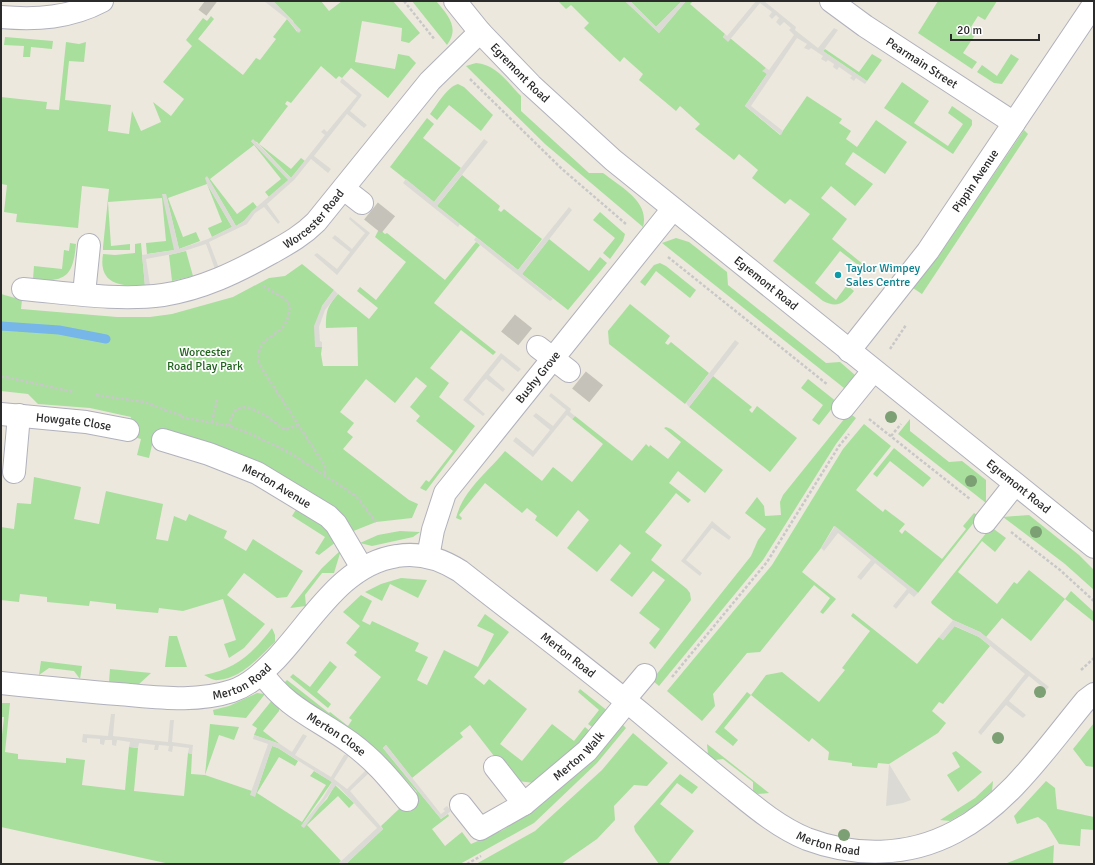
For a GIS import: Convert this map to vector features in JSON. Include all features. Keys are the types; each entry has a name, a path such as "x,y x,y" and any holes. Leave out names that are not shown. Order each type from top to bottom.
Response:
{"street":[{"path":"1,17 29,19 58,17 85,9 102,1"},
{"name":"Egremont Road","path":"455,1 480,32 531,85 577,128 672,210 1094,548"},
{"name":"Pearmain Street","path":"830,1 865,26 1014,123"},
{"name":"Pippin Avenue","path":"848,351 928,251 1094,4"},
{"name":"Worcester Road","path":"23,289 128,297 163,295 208,283 244,269 305,232 344,189 430,81 480,32"},
{"path":"344,189 362,203"},
{"name":"Bushy Grove","path":"428,557 433,530 445,493 672,210"},
{"path":"84,294 89,245"},
{"path":"846,405 873,371"},
{"name":"Howgate Close","path":"14,472 10,414 86,422 128,430"},
{"name":"Merton Avenue","path":"163,440 209,454 257,474 312,505 336,524 362,568"},
{"path":"987,519 1015,484"},
{"name":"Merton Road","path":"1,683 156,697 194,698 217,695 234,690 262,673 290,644 335,590 362,568 390,557 407,554 428,557 442,560 460,571 626,701 707,769 777,823 805,838 852,858 922,845 954,833 975,821 989,810 1018,782 1086,700 1094,694"},
{"name":"Merton Close","path":"262,673 269,683 295,708 350,742 379,765 407,800"},
{"name":"Merton Walk","path":"461,805 480,829 524,804 587,751 645,675"},
{"path":"496,767 524,804"}],"path":[{"path":"404,1 452,59 562,169 602,205 987,519 1060,570 1094,601"},
{"path":"258,283 285,299 290,306 286,323 266,340 258,354 259,364 325,466 325,474"},
{"path":"182,357 186,365"},
{"path":"212,422 217,400"},
{"path":"229,426 236,410 242,407 247,407 260,412 285,430 298,425"},
{"path":"668,682 767,562 839,446 852,431"},
{"path":"1079,671 1094,658"}],"green space":[{"path":"273,1 321,1 329,11 342,1 393,1 420,33 409,43 401,41 402,28 362,21 355,62 395,69 398,54 409,56 416,63 388,98 351,68 342,78 339,76 336,79 321,66 291,103 287,101 285,104 288,106 259,144 291,169 301,158 305,161 291,178 257,142 251,141 289,180 269,197 265,192 281,179 254,145 210,179 237,214 253,202 257,207 244,221 236,226 208,178 207,184 168,198 183,237 196,232 200,241 179,249 166,194 175,250 147,254 146,243 166,241 162,198 108,202 111,246 130,244 130,250 103,250 109,189 82,186 78,228 16,222 17,214 4,212 7,185 1,184 1,97 47,102 46,109 59,110 66,42 79,44 86,42 84,62 69,61 65,100 111,105 108,131 129,134 132,111 141,131 161,122 153,102 171,116 184,99 163,82 192,46 186,40 203,18 207,21 211,16 214,19 198,39 243,75 256,58 260,60 276,39 273,37 287,19 298,33 293,21"},
{"path":"412,1 436,1 445,11 452,27 451,39 447,45"},
{"path":"558,1 625,1 659,33 686,1 693,1 690,4 725,34 723,37 728,41 730,38 766,68 764,71 767,74 745,106 780,135 807,96 842,119 839,123 851,131 846,139 857,147 876,120 907,142 885,174 853,152 845,164 873,184 855,206 831,186 821,198 847,219 832,239 864,265 862,268 840,251 815,283 836,300 847,285 854,291 844,301 833,304 823,301 773,261 810,214 790,199 785,204 752,178 758,170 739,154 734,160 695,129 700,124 680,106 676,111 639,80 643,74 624,57 620,62 584,28 589,23 571,5 566,9"},
{"path":"630,1 682,1 656,27"},
{"path":"938,1 997,1 985,20 978,16 971,27 977,32 963,53 977,62 972,69 918,33"},
{"path":"5,37 53,41 52,49 31,47 30,57 23,57 24,46 4,45"},
{"path":"825,49 859,72 872,54 882,60 867,81 823,51"},
{"path":"1011,54 1019,59 1002,84 994,83 977,72 982,65 997,76"},
{"path":"476,63 483,64 496,70 521,96 521,111 589,173 603,173 632,196 642,210 644,218 643,227 545,144 466,66"},
{"path":"902,82 929,101 914,123 948,146 963,124 948,113 952,106 972,120 972,125 953,154 884,108"},
{"path":"458,84 464,87 493,115 481,131 449,105 437,120 430,114 446,92"},
{"path":"427,118 434,124 423,138 461,168 434,202 390,167"},
{"path":"1024,130 1028,134 922,294 913,288 938,257"},
{"path":"462,175 500,206 498,210 501,212 504,209 542,239 518,270 437,206"},
{"path":"207,184 232,227 212,237 208,228 222,222"},
{"path":"600,212 625,234 623,241 610,259 603,253 615,238 593,220"},
{"name":"Worcester Road Play Park","path":"379,229 385,234 387,233 445,280 476,242 480,245 434,303 496,352 493,355 461,330 430,368 449,383 439,397 475,426 426,491 420,488 426,480 429,482 453,451 416,421 420,416 410,407 427,386 416,377 395,403 366,379 340,412 354,423 347,432 353,437 343,449 409,500 418,504 412,518 376,522 351,532 333,507 283,476 152,445 149,458 137,455 141,439 127,435 131,417 90,408 38,404 28,394 1,391 1,294 22,300 21,309 117,317 150,317 172,314 233,297 269,278 285,276 302,264 334,290 322,306 315,347 322,347 321,354 323,366 358,366 357,327 326,328 326,317 331,302 338,294 369,319 378,308 357,291 360,287 376,300 406,262 375,237"},
{"path":"676,238 689,242 727,272 728,285 826,363 840,362 855,375 844,388 662,243"},
{"path":"549,239 589,271 600,257 607,263 568,310 522,274"},
{"path":"70,243 76,244 75,255 73,264 66,275 53,280 33,279 34,266 62,269 64,250 69,251"},
{"path":"141,243 145,286 120,284 113,282 108,278 104,272 102,264 103,254 115,255 135,253 135,244"},
{"path":"186,251 193,276 172,281 169,255"},
{"path":"660,263 666,266 696,290 690,298 656,271 645,286 640,282 654,265"},
{"path":"630,304 670,336 665,343 668,345 671,342 709,373 685,404 609,344 608,331"},
{"path":"713,376 752,407 749,410 752,413 757,406 797,438 770,472 689,407"},
{"path":"808,379 837,402 819,425 812,420 823,405 801,388"},
{"path":"849,413 856,418 836,444 763,560 659,686 652,680 751,556 758,540 766,529 745,513 757,497 764,506 765,516 781,515 780,502 783,495"},
{"path":"575,416 632,461 646,444 649,447 650,445 668,459 681,442 664,428 666,427 671,429 723,470 705,493 678,471 669,483 691,500 688,503 676,493 645,532 662,545 651,560 687,589 690,593 691,600 655,649 649,643 660,629 639,613 665,580 653,571 632,597 610,580 631,553 620,544 597,572 567,548 589,520 578,510 557,537 535,520 537,516 527,508 522,513 485,483 459,515 462,518 461,520 456,518 459,508 470,490 505,451 542,481 553,467 572,482 603,444 572,419"},
{"path":"910,419 910,431 949,462 962,461 986,480 986,503 898,434"},
{"path":"864,424 891,446 856,490 883,512 885,509 905,524 899,531 902,534 905,530 942,559 966,529 963,526 974,513 979,516 918,593 834,526 821,548 802,572 836,599 823,614 820,612 830,598 814,585 760,652 747,653 713,694 715,706 702,721 667,691 772,565 843,449"},
{"path":"894,448 931,478 923,487 890,461 877,477 873,474"},
{"path":"34,477 81,487 74,519 99,524 106,491 163,504 156,539 168,541 174,516 186,521 189,514 227,531 224,538 246,551 253,539 303,571 287,597 277,598 244,573 227,595 265,624 244,648 229,658 224,644 236,640 223,599 183,611 159,608 158,613 116,609 116,604 90,601 89,606 47,602 47,597 20,594 19,602 1,600 1,527 14,529 17,503 31,504"},
{"path":"297,508 323,525 336,542 319,555 315,553 325,537 292,516"},
{"path":"1029,515 1079,555 1094,570 1094,590 1065,564 1003,517"},
{"path":"991,527 1006,538 995,552 982,541 958,572 997,604 1014,582 1017,584 1029,570 1065,599 1031,641 1002,618 986,637 980,632 953,620 931,602"},
{"path":"400,531 420,532 413,537 372,546 360,543 378,535"},
{"path":"341,550 334,573 322,573 305,595 306,606 290,608 322,568"},
{"path":"401,578 427,580 418,598 390,584 382,601 365,592 381,584"},
{"path":"1071,591 1094,612 1094,622 1065,599"},
{"path":"361,595 372,601 362,621 370,625 372,621 419,643 415,651 428,657 417,680 427,685 444,650 478,667 494,634 477,626 485,614 509,632 474,677 484,685 489,679 527,709 500,744 522,761 552,724 574,741 585,727 592,733 534,783 518,781 501,765 470,725 460,733 463,737 412,778 386,745 383,748 441,819 448,814 449,816 432,829 445,846 462,832 471,844 503,830 516,821 594,756 620,722 626,728 597,763 534,823 460,864 346,864 383,829 381,826 417,792 390,763 351,731 308,704 283,684 287,680 348,726 352,720 349,718 381,677 354,655 357,652 346,643 360,626 343,612"},
{"path":"853,613 917,664 939,637 943,640 954,626 979,637 990,646 943,704 939,702 932,711 946,723 938,733 889,764 878,763 877,768 852,766 852,763 828,760 829,752 812,738 809,742 751,695 766,675 782,672 819,702 845,670 842,668 870,631 851,616"},
{"path":"272,628 275,635 275,642 242,671 226,679 216,680 204,675 225,669 243,659 258,645"},
{"path":"169,636 177,636 187,667 165,667"},
{"path":"41,661 82,666 80,679 74,671 49,668 39,675"},
{"path":"330,661 337,667 317,692 331,704 328,708 290,677 293,674 310,687"},
{"path":"110,669 151,673 138,685 109,682"},
{"path":"580,689 609,712 595,729 588,724 599,710 578,692"},
{"path":"747,692 751,695 724,728 738,740 733,746 715,732"},
{"path":"257,693 265,694 246,718 214,715 213,710 229,706"},
{"path":"273,699 279,707 279,711 263,731 280,744 254,735 257,728 252,725"},
{"path":"1,703 10,703 5,752 18,754 18,759 66,763 66,758 85,760 82,785 125,790 129,747 138,748 134,791 184,796 188,753 192,754 191,774 205,775 252,791 251,793 256,793 272,746 278,748 298,761 295,766 279,757 257,793 302,822 326,785 310,776 314,771 332,782 301,826 327,799 335,785 354,803 349,808 338,796 307,825 341,861 338,864 170,864 1,827 1,744 4,717 1,717"},
{"path":"1094,723 1094,767 1086,766 1073,749"},
{"path":"210,724 239,727 234,740 219,735 205,775"},
{"path":"633,733 668,763 647,786 634,785 614,806 615,820 597,839 561,864 476,864 535,831 602,770"},
{"path":"707,744 769,793 758,794 753,791 753,782 723,759 715,760 708,755"},
{"path":"956,751 982,772 958,792 947,775 960,767 952,753"},
{"path":"680,774 698,787 692,794 677,783 660,804 694,831 668,864 659,864 635,831 634,826"},
{"path":"993,781 992,791 972,808 950,821 940,820 975,798"},
{"path":"1046,781 1055,788 1057,809 1094,817 1094,830 1081,829 1080,846 1059,844 1046,823 1038,817 1017,824 1014,816"},
{"path":"1054,845 1053,864 1007,864 1007,863"}],"shaded area":[{"path":"264,1 273,1 301,30 299,33 287,19"},
{"path":"625,1 630,1 656,27 682,1 686,1 659,33"},
{"path":"756,1 764,1 796,27 795,30 818,48 834,28 838,30 823,51 867,81 865,84 856,78 854,81 850,78 852,76 839,67 837,70 833,67 834,64 828,60 826,62 821,59 823,56 811,48 809,50 804,48 807,44 797,38 751,106 783,131 781,135 745,106 767,74 762,71 766,68 769,70 794,35 789,30 791,28 784,22 780,26 776,22 779,18 776,15 772,19 769,16 772,12 760,3 728,42 723,37 725,34 727,36"},
{"path":"342,78 362,95 350,111 367,125 364,128 347,114 314,156 331,169 328,173 311,159 294,180 267,204 280,222 278,224 264,207 255,213 247,224 209,242 219,268 215,269 206,244 178,253 146,259 150,285 145,286 142,255 174,250 162,194 166,194 179,249 208,239 232,227 207,184 205,178 207,176 236,226 244,221 252,211 288,180 251,141 253,139 291,178 325,135 321,132 324,129 327,132 357,96 340,82"},
{"path":"484,139 488,142 437,206 460,224 458,227 403,183 406,179 434,202"},
{"path":"569,207 572,210 522,274 553,299 550,301 474,240 476,237 518,270"},
{"path":"350,217 370,233 337,275 314,255 317,253 337,269 350,252 332,238 335,235 352,249 365,233 349,219"},
{"path":"334,290 338,294 325,310 319,327 322,347 315,347 314,326 322,306"},
{"path":"735,340 739,343 689,407 686,403"},
{"path":"501,353 521,369 518,372 502,359 489,375 505,389 503,392 486,379 482,383 469,400 485,414 483,416 463,400"},
{"path":"551,393 571,409 570,412 575,416 572,419 567,415 533,457 513,441 516,437 533,451 550,430 533,416 536,413 553,426 566,410 549,396"},
{"path":"712,521 731,537 729,540 712,528 686,560 702,573 700,576 681,561"},
{"path":"835,526 918,593 914,597 909,593 896,609 893,606 907,589 875,563 861,580 857,577 871,560 838,533 824,551 821,548"},
{"path":"953,620 980,632 1049,687 1046,690 1029,676 1022,684 1009,701 1026,715 1023,718 1006,705 981,735 978,732 1025,674 979,637 955,626 943,640 939,637"},
{"path":"111,714 115,714 113,736 168,742 170,720 174,720 172,742 193,745 192,754 188,753 189,748 173,746 172,752 168,751 169,746 159,745 158,750 154,750 155,745 139,743 138,748 129,747 130,742 117,740 116,746 112,745 112,740 105,740 104,745 100,744 100,739 87,738 87,743 82,742 83,734 108,736"},
{"path":"303,734 307,736 295,755 331,777 344,755 350,754 334,779 347,789 368,768 369,773 350,791 383,829 346,864 338,864 377,828 340,788 336,785 304,828 301,826 323,798 332,782 278,748 272,746 255,797 250,795 268,744 253,739 254,735 280,744 292,752"},
{"path":"386,745 441,814 445,811 443,809 447,806 451,811 441,819 383,748"},
{"path":"889,764 911,800 886,806"}],"waterway":[{"path":"1,326 59,330 106,339"}],"tunnel":[{"path":"205,1 213,7"},
{"path":"371,211 391,227"},
{"path":"508,323 528,339"},
{"path":"579,380 599,396"}],"place":[{"name":"Taylor Wimpey Sales Centre","path":"838,275"}]}
